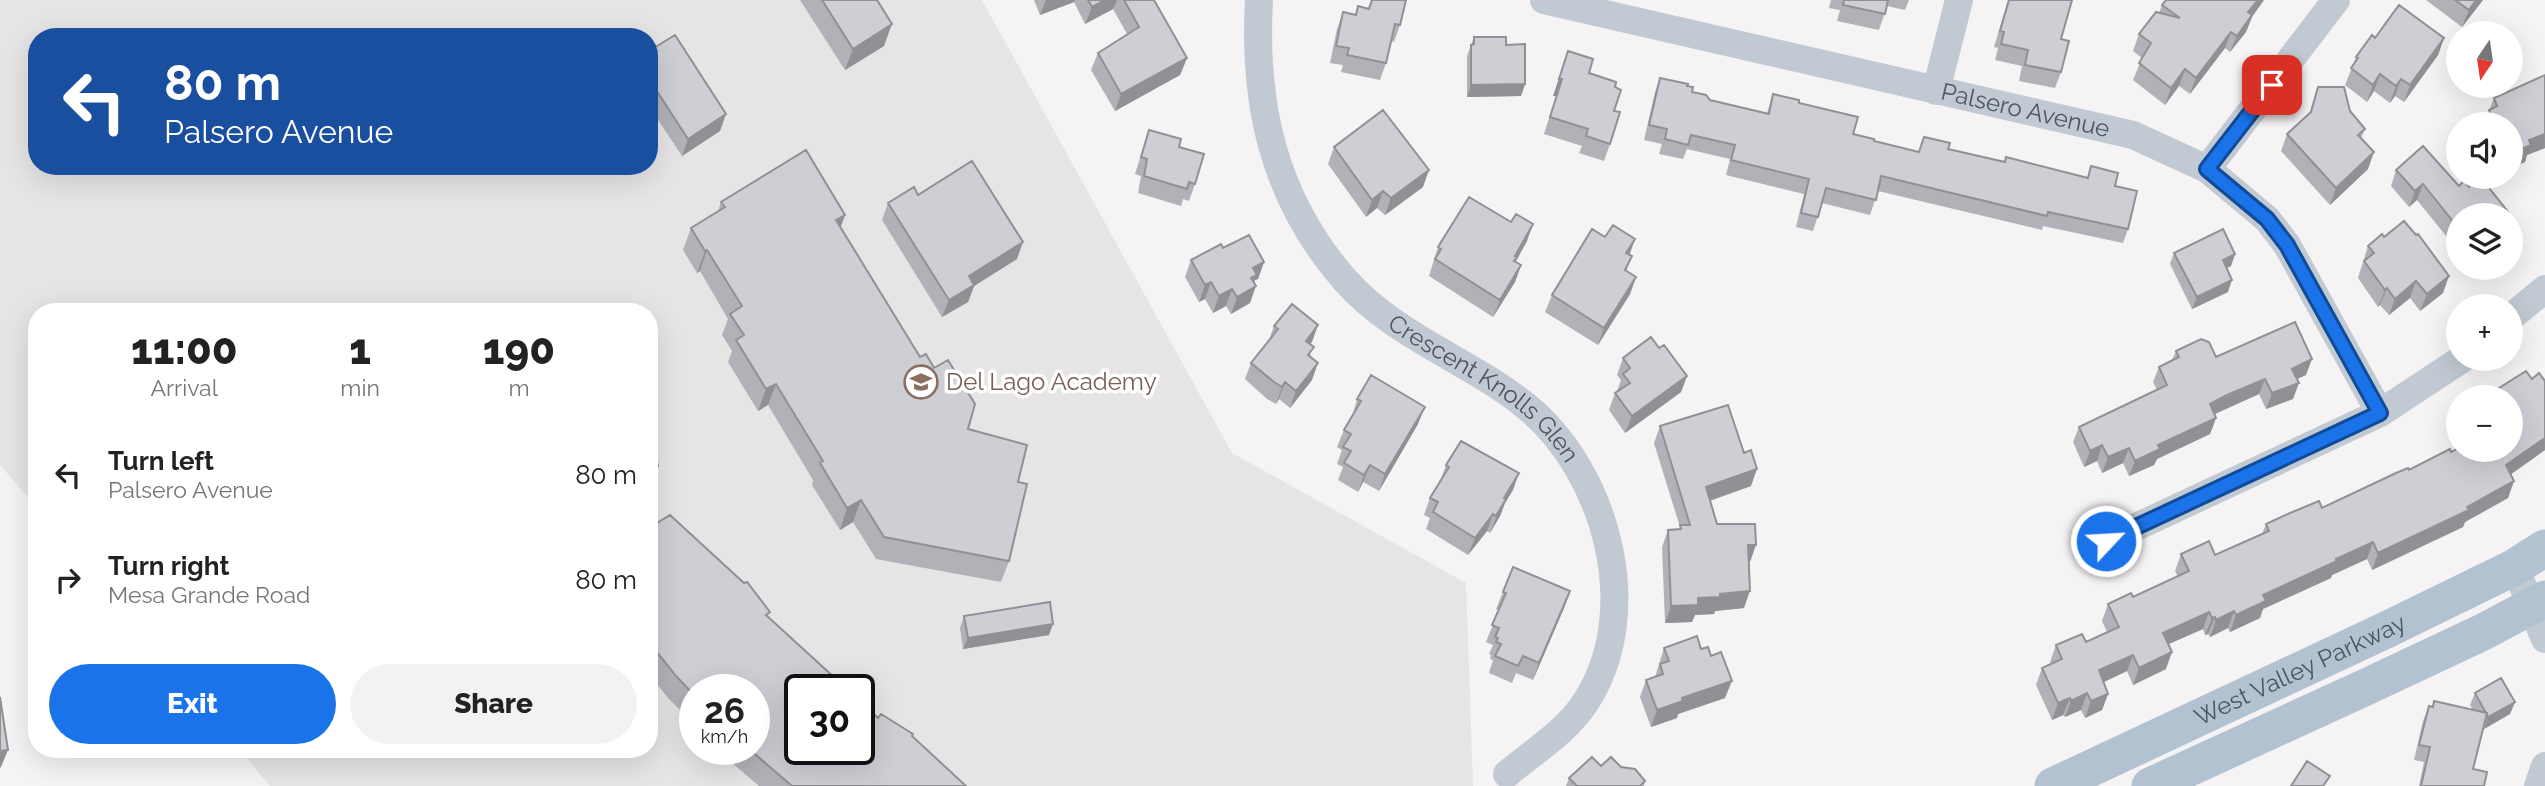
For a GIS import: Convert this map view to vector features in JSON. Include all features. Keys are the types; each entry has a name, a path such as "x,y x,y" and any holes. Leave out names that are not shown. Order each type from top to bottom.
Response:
{"main road":[{"name":"West Valley Parkway","path":"2053,786 2386,630 2530,557"},
{"name":"West Valley Parkway","path":"2150,786 2367,687 2541,615"}],"street":[{"name":"Crescent Knolls Glen","path":"1259,0 1259,76 1276,166 1297,211 1319,246 1346,281 1383,315 1483,376 1527,407 1572,454 1591,490 1601,517 1609,547 1613,618 1606,653 1594,688 1571,721 1507,774"},
{"name":"Palsero Avenue","path":"1544,0 1619,9 1936,91 2133,135 2207,169 2267,219 2287,245 2380,413"},
{"path":"1936,91 1959,0"},
{"path":"2207,169 2336,0"},
{"path":"2523,307 2545,289"},
{"path":"2106,541 2380,413 2446,370"},
{"path":"2530,557 2541,615"},
{"path":"2538,786 2545,766"}],"shaded area":[{"name":"Del Lago Academy","path":"0,0 982,0 1232,453 1466,583 1473,786 270,786 247,758 658,758 658,303 28,303 28,498 0,465"}],"building":[{"path":"822,0 877,0 892,24 853,49"},
{"path":"1088,0 1105,0 1092,7"},
{"path":"1124,0 1154,0 1187,58 1121,94 1098,53 1139,27"},
{"path":"1372,0 1406,0 1400,25 1395,24 1386,63 1347,55 1349,48 1336,46 1343,12 1356,15 1358,6 1369,9"},
{"path":"1844,0 1888,0 1885,14 1843,5"},
{"path":"2009,0 2072,0 2061,39 2069,41 2061,72 2025,65 2028,50 2001,44 2004,32 2000,31"},
{"path":"2166,0 2258,0 2248,12 2252,15 2237,36 2231,32 2196,78 2185,69 2171,88 2139,63 2151,43 2139,34 2156,12 2180,18 2162,5"},
{"path":"2455,0 2476,0 2469,10"},
{"path":"2399,5 2444,38 2410,85 2401,79 2396,86 2380,74 2373,85 2351,68 2372,35 2375,38"},
{"path":"675,35 726,114 688,139 658,93 658,45"},
{"path":"1474,37 1506,37 1506,45 1525,44 1525,84 1471,85 1471,45 1474,44"},
{"path":"1568,51 1593,59 1589,73 1616,82 1615,87 1621,90 1614,111 1620,112 1610,144 1586,136 1588,129 1550,117"},
{"path":"2545,75 2545,134 2529,140 2531,145 2523,148 2523,112 2489,110 2497,106 2494,98 2524,98 2524,84"},
{"path":"1660,78 1688,84 1687,86 1693,87 1692,92 1706,95 1710,100 1769,114 1773,94 1799,100 1799,103 1858,117 1853,134 1919,152 1924,137 1950,143 1948,149 2005,162 2006,157 2088,178 2091,166 2118,173 2115,186 2137,191 2128,229 2048,212 2047,216 1881,176 1876,200 1826,188 1818,217 1801,213 1809,179 1731,160 1735,145 1691,135 1688,145 1665,139 1667,129 1649,125"},
{"path":"2318,87 2344,87 2350,111 2365,129 2358,135 2374,152 2336,188 2287,134 2311,112"},
{"path":"1383,110 1429,170 1391,198 1383,191 1372,200 1334,147"},
{"path":"1149,130 1181,139 1179,147 1204,154 1195,184 1189,182 1187,189 1144,176 1147,159 1141,157"},
{"path":"2423,146 2446,172 2446,189 2490,189 2501,203 2446,203 2446,213 2423,184 2415,191 2396,170"},
{"path":"806,150 845,215 836,220 920,357 926,354 934,368 948,360 975,404 968,429 1027,445 1018,482 1027,484 1009,561 884,537 861,500 847,508 820,463 823,461 776,384 766,389 736,340 744,335 730,314 742,306 691,228 725,207 721,202"},
{"path":"972,161 1023,242 969,276 974,285 949,300 888,203 914,187 918,195"},
{"path":"1469,197 1511,222 1516,214 1533,224 1515,256 1517,257 1514,261 1521,265 1500,300 1435,259 1441,249 1438,247"},
{"path":"2404,221 2418,234 2446,272 2446,278 2427,294 2416,281 2395,299 2364,261 2374,253 2368,246 2382,234 2384,237"},
{"path":"1613,225 1635,239 1626,253 1632,256 1625,270 1636,277 1604,328 1552,295 1592,229 1605,237"},
{"path":"2223,229 2235,254 2223,260 2232,280 2197,297 2174,253"},
{"path":"1249,235 1264,262 1253,268 1257,275 1251,278 1256,286 1237,297 1232,289 1219,296 1211,282 1205,285 1191,260 1221,244 1223,248"},
{"path":"1292,304 1318,325 1306,341 1314,347 1308,355 1318,363 1296,391 1285,382 1282,387 1251,363 1278,329 1274,326"},
{"path":"2295,322 2312,359 2292,369 2299,383 2272,393 2265,379 2227,395 2210,404 2216,418 2158,445 2160,449 2135,461 2129,448 2108,457 2102,445 2090,451 2079,427 2167,385 2159,367 2179,357 2176,351 2201,339 2209,342 2216,357"},
{"path":"1651,337 1659,348 1664,345 1687,376 1632,416 1615,393 1630,383 1623,374 1630,368 1623,358"},
{"path":"2526,371 2532,379 2539,373 2545,381 2545,438 2523,453 2523,385 2504,385"},
{"path":"1371,375 1425,407 1385,474 1370,465 1364,475 1344,463 1351,451 1343,447 1351,434 1344,430 1361,401 1357,399"},
{"path":"1728,405 1744,453 1751,450 1757,469 1706,487 1717,524 1755,524 1756,545 1748,545 1750,591 1698,598 1698,605 1671,606 1668,530 1681,529 1680,525 1690,525 1660,426"},
{"path":"1461,441 1519,473 1496,516 1493,514 1475,538 1433,512 1438,502 1430,498"},
{"path":"2446,451 2446,462 2510,462 2506,465 2514,481 2467,507 2469,510 2378,553 2373,542 2336,559 2337,561 2263,595 2266,601 2236,615 2234,611 2216,620 2209,612 2163,633 2172,652 2139,668 2133,655 2099,670 2108,694 2091,701 2087,693 2071,701 2070,698 2058,703 2042,668 2062,659 2056,645 2082,634 2086,642 2119,627 2108,604 2131,593 2133,597 2189,571 2181,554 2209,541 2215,555 2269,531 2266,524 2290,513 2319,501 2322,508 2396,473 2408,468 2409,470"},
{"path":"670,515 744,583 747,582 770,612 766,615 831,674 784,674 784,765 875,765 875,715 878,718 881,714 913,734 912,736 966,786 792,786 768,765 770,765 770,674 679,674 679,679 658,653 658,522"},
{"path":"1513,567 1570,591 1539,663 1523,656 1518,666 1495,656 1501,644 1496,642 1498,638 1495,637 1499,628 1492,625 1506,593 1503,592"},
{"path":"1050,602 1053,624 968,638 964,616"},
{"path":"1697,636 1701,649 1708,647 1711,656 1721,652 1732,681 1682,698 1683,701 1657,710 1646,680 1663,674 1660,664 1669,661 1664,648"},
{"path":"2501,678 2515,702 2488,717 2475,693"},
{"path":"0,697 8,750 0,751"},
{"path":"2434,701 2487,713 2473,769 2487,772 2484,786 2421,786 2430,747 2419,745 2429,706 2433,707"},
{"path":"1592,757 1601,766 1611,757 1621,767 1635,769 1645,781 1640,786 1577,786 1569,778"},
{"path":"2307,761 2330,776 2323,786 2291,786"}],"place":[{"name":"Del Lago Academy","path":"921,382"}],"route":[{"path":"2106,541 2380,413 2287,245 2267,219 2207,169 2272,85"}]}
